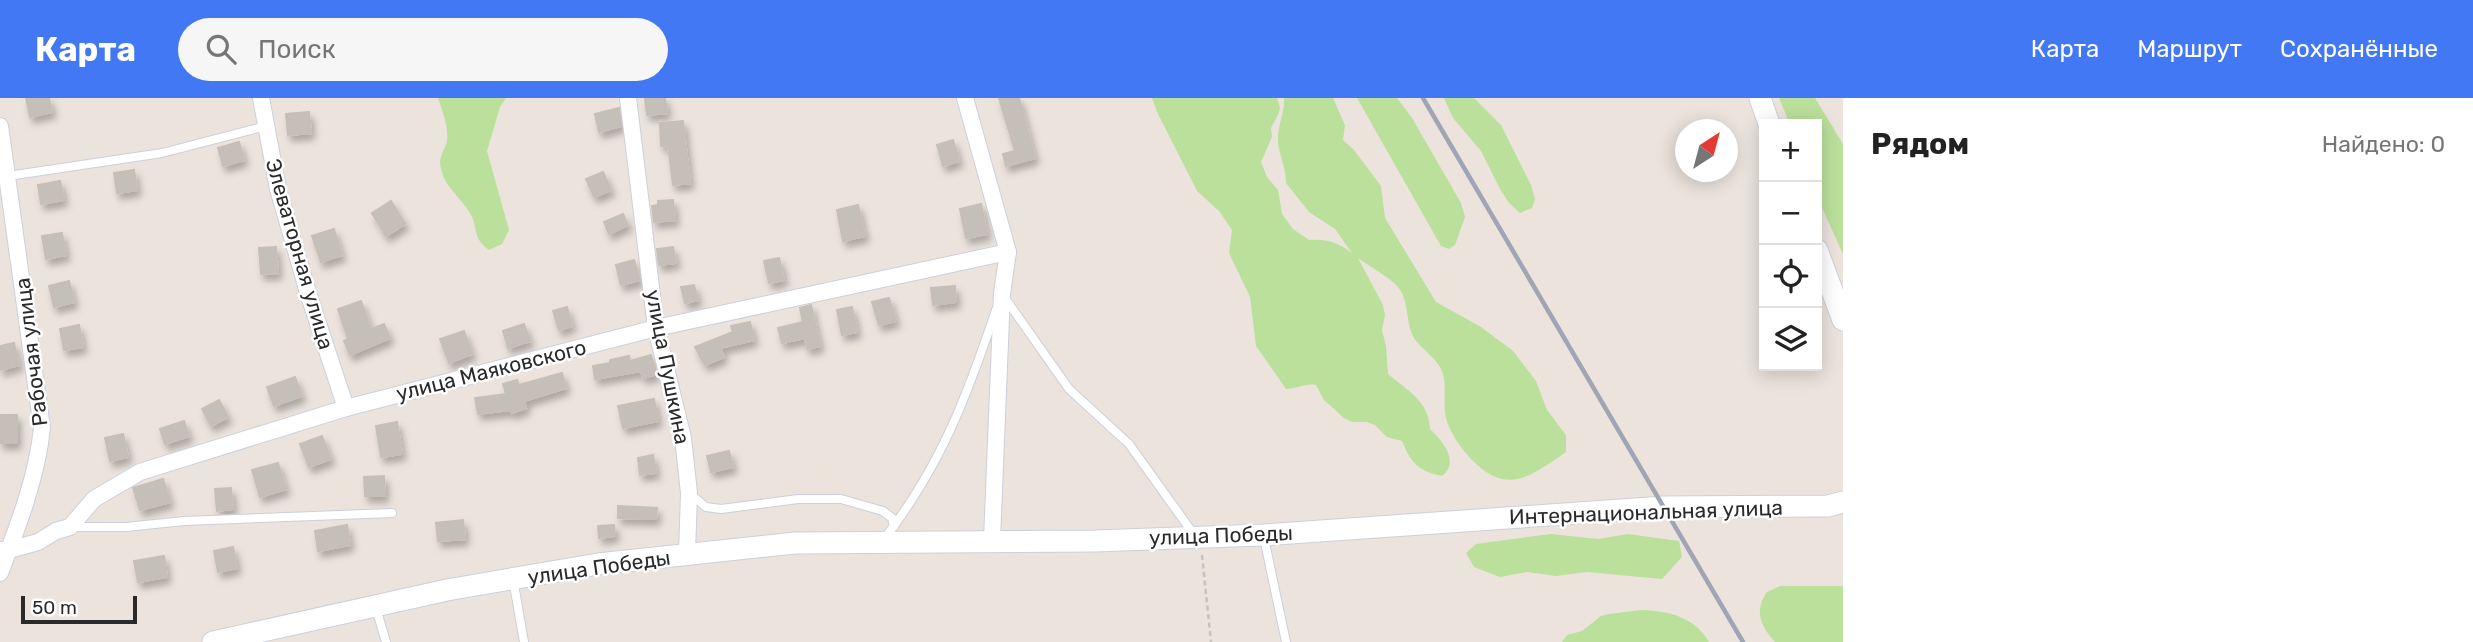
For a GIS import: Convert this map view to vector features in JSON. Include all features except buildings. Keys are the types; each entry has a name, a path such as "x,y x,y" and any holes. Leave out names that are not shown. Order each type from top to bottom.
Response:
{"street":[{"name":"Элеваторная улица","path":"261,98 278,189 309,296 346,408"},
{"name":"улица Пушкина","path":"628,98 656,328 683,438 689,493 687,554"},
{"path":"965,98 1008,252 1002,293 992,540"},
{"path":"1760,98 1767,119"},
{"name":"Рабочая улица","path":"0,126 42,428 36,464 4,550 0,573"},
{"name":"улица Маяковского","path":"4,550 38,542 56,531 70,527 94,499 140,472 346,408 656,328 1008,252"},
{"path":"1822,263 1843,320"},
{"name":"Интернациональная улица","path":"1449,521 1664,507 1838,504"},
{"name":"улица Победы","path":"213,642 375,605 598,564 888,533 992,540 1095,541 1263,535 1449,521"}],"lane":[{"path":"8,176 162,153 266,126"},
{"path":"888,533 937,458 957,418 1002,293"},
{"path":"1002,293 1069,389 1129,444 1196,537"},
{"path":"689,493 706,507 721,509 798,499 841,499 883,511 892,518 888,533"},
{"path":"70,527 126,527 184,521 392,513"},
{"path":"1263,535 1286,642"},
{"path":"513,579 524,642"},
{"path":"375,605 386,642"}],"path":[{"path":"1196,537 1201,553 1211,642"}],"green space":[{"path":"438,98 506,98 500,107 487,151 509,230 502,244 489,250 477,237 473,218 442,172 441,159 447,136"},
{"path":"1152,98 1277,98 1280,108 1261,162 1267,177 1278,190 1282,214 1293,229 1309,240 1332,242 1352,253 1335,229 1309,212 1286,183 1278,143 1284,98 1333,98 1345,125 1343,140 1354,150 1381,186 1385,218 1436,302 1481,327 1513,351 1536,381 1547,410 1566,435 1566,452 1531,474 1510,480 1498,478 1474,462 1449,427 1443,374 1435,360 1413,336 1403,295 1390,279 1358,258 1383,305 1385,315 1382,330 1388,374 1422,404 1430,429 1448,452 1450,464 1447,470 1442,476 1421,469 1412,460 1402,441 1387,437 1375,425 1352,422 1344,418 1324,400 1316,385 1286,389 1256,346 1250,297 1229,253 1232,230 1219,211 1197,191"},
{"path":"1357,98 1397,98 1412,118 1461,203 1465,217 1455,245 1449,249 1441,246"},
{"path":"1444,98 1474,98 1501,125 1531,185 1535,199 1532,208 1520,213 1509,203 1481,151 1453,118"},
{"path":"1779,98 1815,98 1843,144 1843,254 1822,208 1822,119 1788,119"},
{"path":"1551,534 1598,539 1628,534 1679,541 1682,557 1662,579 1587,572 1556,576 1528,572 1500,577 1474,567 1466,553 1476,544"},
{"path":"1780,586 1843,586 1843,642 1775,642 1762,624 1760,612 1767,592"},
{"path":"1642,610 1671,614 1689,621 1709,642 1562,642 1567,635 1582,631 1601,616"}],"railway":[{"path":"1423,98 1743,642"}]}
